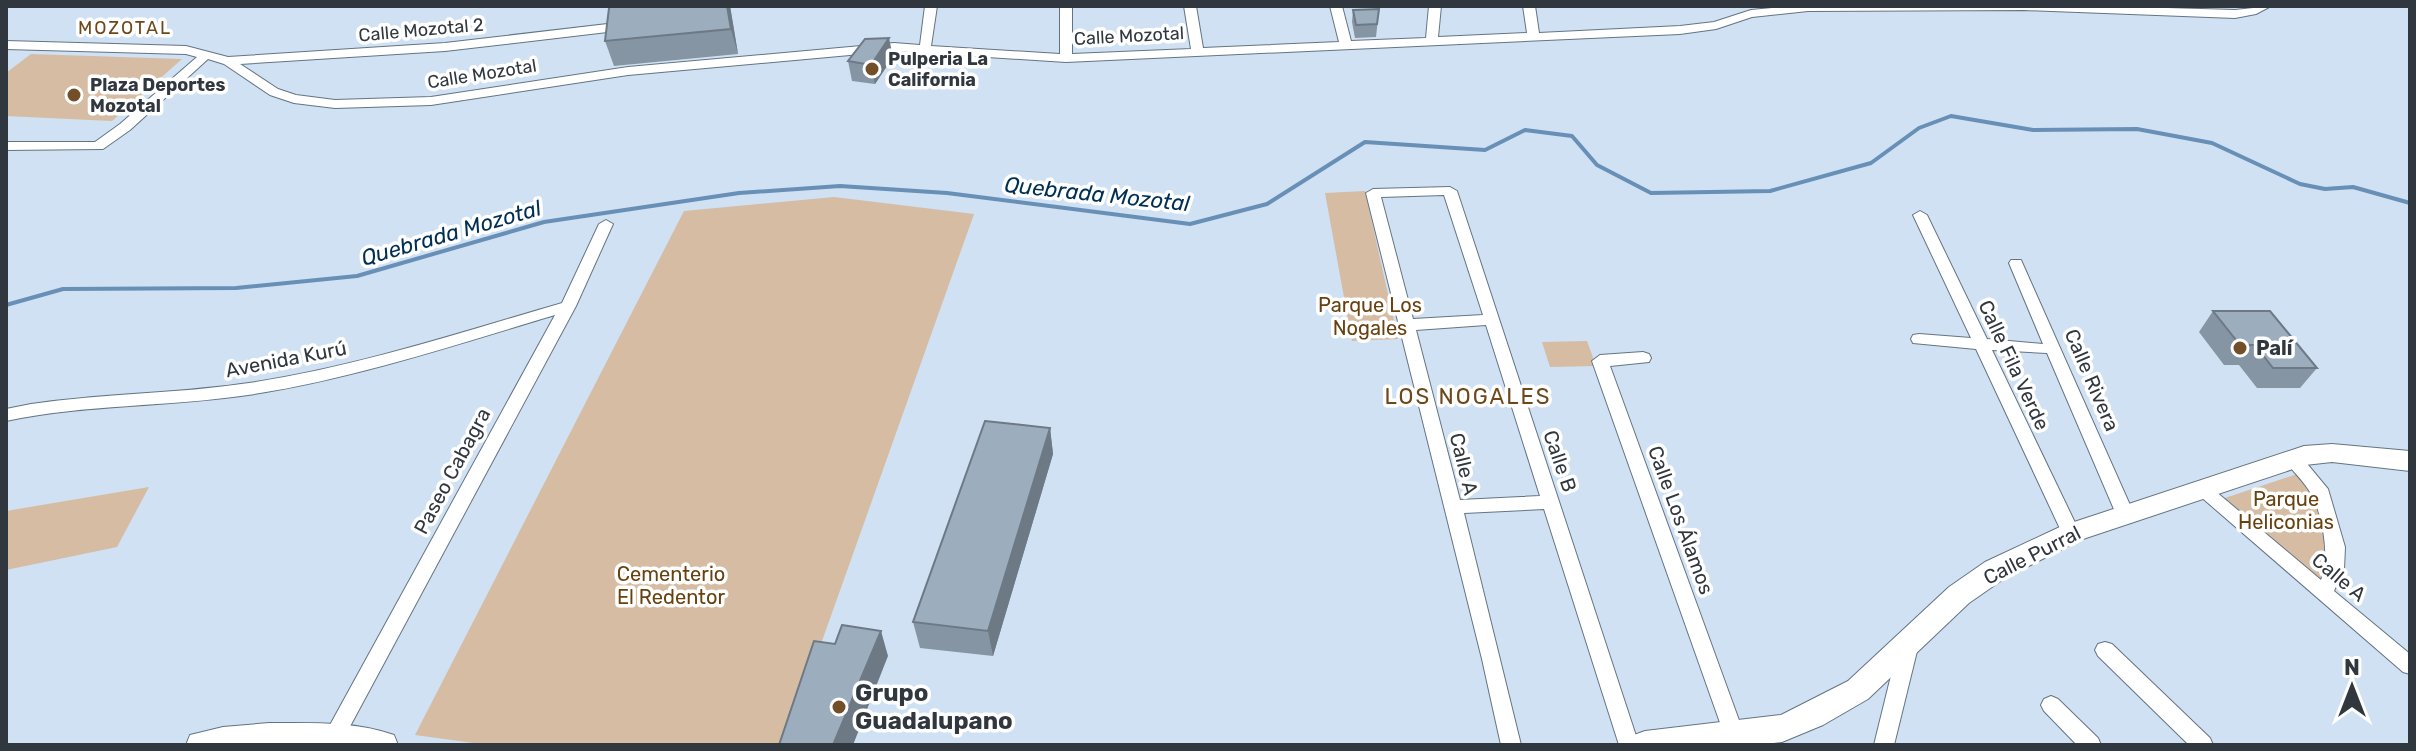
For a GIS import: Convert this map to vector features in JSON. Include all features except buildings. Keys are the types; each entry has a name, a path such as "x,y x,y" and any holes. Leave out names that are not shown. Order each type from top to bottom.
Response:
{"street":[{"path":"925,49 931,6"},
{"path":"1066,6 1066,58"},
{"path":"1190,6 1197,51"},
{"path":"1336,6 1346,44"},
{"path":"1432,40 1435,6"},
{"path":"1529,6 1534,37"},
{"name":"Calle Mozotal","path":"9,48 186,50 228,61 274,92 294,99 335,104 431,101 569,78 859,49 925,49 1066,58 1680,30 1716,25 1750,10 2024,6 2212,13 2252,12 2265,6"},
{"path":"2200,6 2212,13"},
{"name":"Calle Mozotal 2","path":"228,61 445,47 616,27"},
{"path":"6,146 98,146 118,133 207,54"},
{"name":"Calle B","path":"1373,193 1450,191 1629,745"},
{"name":"Calle A","path":"1373,193 1511,745"},
{"name":"Calle Fila Verde","path":"1920,215 2071,533"},
{"name":"Paseo Cabagra","path":"331,741 568,306 606,224"},
{"name":"Calle Rivera","path":"2016,263 2125,514"},
{"name":"Avenida Kurú","path":"6,415 63,404 205,396 318,376 568,306"},
{"path":"1405,325 1490,320"},
{"path":"1919,339 2042,349"},
{"name":"Calle Los Álamos","path":"1643,358 1600,361 1734,734"},
{"name":"Calle Purral","path":"1645,745 1782,728 1812,716 1858,690 1959,595 1995,570 2071,533 2293,459 2332,453 2410,461"},
{"path":"2293,459 2319,489 2336,547 2335,569 2324,593"},
{"name":"Calle A","path":"2202,490 2410,666"},
{"path":"1452,507 1551,502"},
{"path":"1884,745 1908,645"},
{"path":"2105,650 2203,745"},
{"path":"2051,705 2091,745"},
{"path":"201,745 284,737 383,745"}],"green space":[{"name":"Plaza Deportes Mozotal","path":"31,54 182,59 112,121 6,116 6,73"},
{"name":"Parque Los Nogales","path":"1365,191 1398,339 1352,341 1325,193"},
{"name":"Cementerio El Redentor","path":"834,197 974,214 785,745 488,745 415,735 684,211"},
{"path":"1587,341 1596,366 1550,367 1542,342"},
{"name":"Parque Heliconias","path":"2297,474 2312,494 2324,529 2330,567 2318,581 2222,499"},
{"path":"149,487 117,547 6,570 6,511"}],"waterway":[{"name":"Quebrada Mozotal","path":"6,305 63,289 236,288 357,276 544,222 739,193 840,186 947,193 1190,224 1267,204 1365,142 1485,150 1525,130 1572,136 1597,165 1651,193 1770,191 1871,163 1919,128 1951,116 2033,130 2137,129 2212,143 2300,184 2325,189 2353,187 2410,203"}],"place":[{"name":"Pulperia La California","path":"872,69"},
{"name":"Plaza Deportes Mozotal","path":"74,95"},
{"name":"Palí","path":"2240,348"},
{"name":"Grupo Guadalupano","path":"839,707"}],"district":[{"name":"MOZOTAL","path":"125,28"},
{"name":"LOS NOGALES","path":"1468,396"}]}
